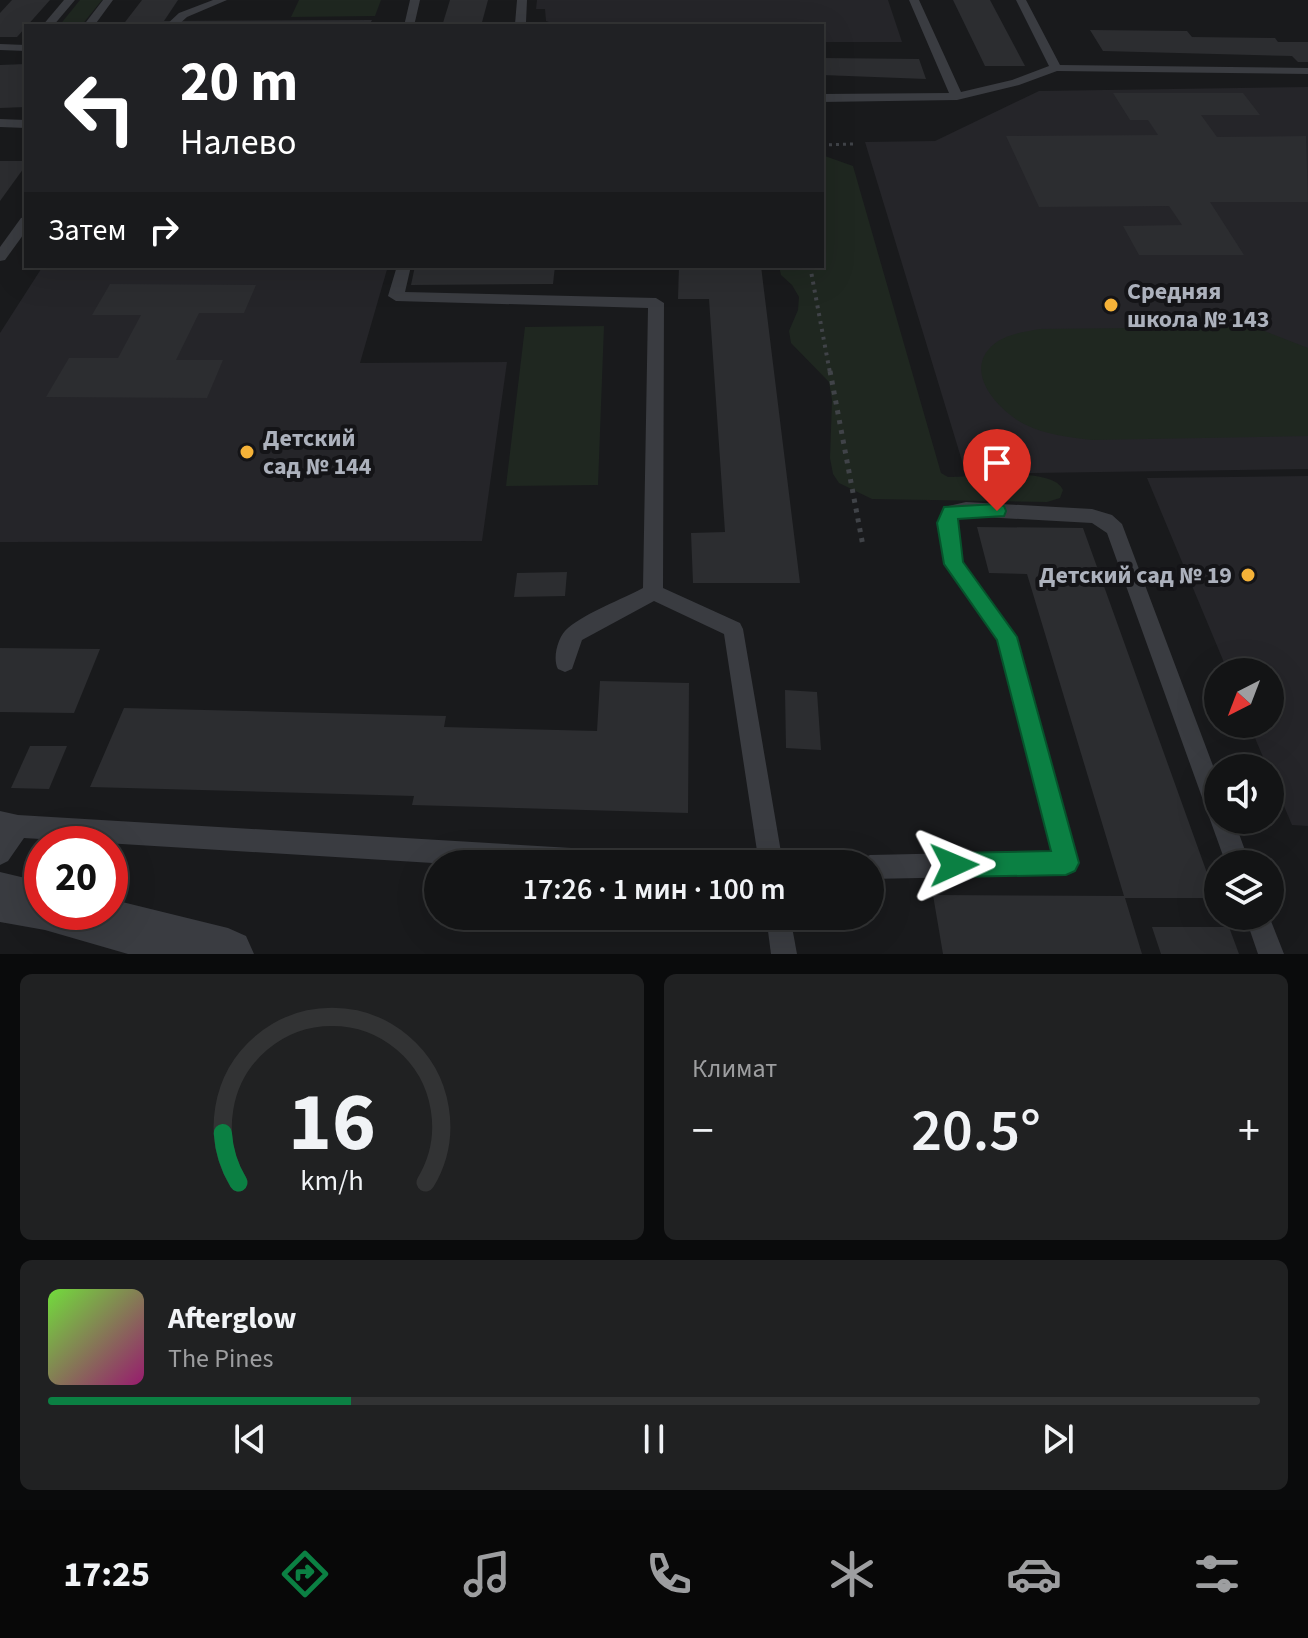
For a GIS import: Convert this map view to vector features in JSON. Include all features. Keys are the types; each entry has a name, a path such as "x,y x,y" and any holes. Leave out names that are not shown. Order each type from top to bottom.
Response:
{"street":[{"path":"0,897 24,903"},
{"path":"128,929 228,954"}],"lane":[{"path":"49,24 70,0"},
{"path":"90,24 108,0"},
{"path":"172,24 183,15 222,0"},
{"path":"409,24 415,0"},
{"path":"520,24 522,0"},
{"path":"914,0 957,96"},
{"path":"1021,0 1056,68"},
{"path":"0,47 24,48"},
{"path":"824,98 957,96 1015,83 1056,68 1308,71"},
{"path":"0,123 24,124"},
{"path":"0,257 7,236 24,223"},
{"path":"403,268 396,296 656,303 653,592"},
{"path":"884,867 1066,863 1007,637 954,564 947,523 951,512 966,509 1092,516 1105,520 1115,529 1204,772"},
{"path":"565,663 569,642 575,634 653,592"},
{"path":"653,592 733,629 769,850"},
{"path":"0,853 9,824 424,850"},
{"path":"780,930 784,954"},
{"path":"1262,930 1271,954"}],"path":[{"path":"824,145 853,144"},
{"path":"810,268 863,546"}],"shaded area":[{"path":"80,0 102,0 83,24 61,24"},
{"path":"299,0 381,0 375,16 291,17"},
{"path":"537,0 888,0 902,42 824,42 824,24 554,24 546,21 545,9 536,9"},
{"name":"Средняя школа № 143","path":"1308,87 1308,469 966,474 865,142 935,141 1039,91"},
{"path":"824,156 853,166 941,473 948,477 1011,474 1044,478 1063,490 1060,498 1047,502 872,499 839,483 833,474 830,458 832,400 829,382 791,343 789,331 798,310 799,297 781,275 779,268 824,268"},
{"name":"Детский сад № 144","path":"42,268 387,268 360,363 507,362 482,541 0,542 0,333"},
{"path":"604,326 598,485 506,486 525,327"},
{"path":"1230,327 1262,330 1308,348 1308,436 1092,440 1066,437 1041,431 1014,418 995,400 983,378 981,367 984,356 993,345 1022,332 1040,329"},
{"name":"Детский сад № 19","path":"1308,476 1308,826 1292,825 1284,806 1284,754 1262,754 1255,738 1284,738 1284,658 1222,658 1147,478"}],"building":[{"path":"12,0 50,0 29,24 24,24 24,29 17,37 0,37 0,13"},
{"path":"142,0 178,0 164,21 372,20 370,24 124,24"},
{"path":"450,0 488,0 482,24 443,24"},
{"path":"953,0 990,0 1025,66 985,66"},
{"path":"1090,30 1187,31 1192,37 1275,38 1278,42 1308,42 1308,62 1298,62 1292,56 1103,51"},
{"path":"824,58 919,59 926,79 824,75"},
{"path":"24,64 24,107 0,108 0,65"},
{"path":"1113,93 1243,93 1260,115 1201,115 1217,137 1306,136 1308,202 1210,202 1244,255 1139,255 1123,226 1182,225 1169,206 1039,207 1006,136 1158,135 1148,120 1130,120"},
{"path":"0,161 24,161 24,168 0,201"},
{"path":"415,268 555,268 553,284 411,285"},
{"path":"679,268 761,268 800,583 693,583 691,533 725,532 709,299 678,299"},
{"path":"110,284 256,285 244,313 199,313 176,360 223,360 207,398 46,397 69,358 118,358 141,315 92,315"},
{"path":"977,527 1083,528 1204,865 1204,898 1125,898 1142,954 943,954 933,895 1124,896 1027,574 989,573"},
{"path":"567,572 565,596 514,597 517,573"},
{"path":"0,648 100,649 74,713 0,712"},
{"path":"600,681 689,683 688,813 412,805 414,796 90,787 124,708 446,716 444,727 597,731"},
{"path":"785,690 817,692 821,750 786,748"},
{"path":"30,746 67,746 49,789 11,788"},
{"path":"1152,927 1230,930 1239,954 1161,954"}],"place":[{"name":"Средняя школа № 143","path":"1111,305"},
{"name":"Детский сад № 144","path":"247,452"},
{"name":"Детский сад № 19","path":"1248,575"}],"route":[{"path":"954,865 1066,863 1007,637 954,564 947,523 951,512 966,509 997,511"}]}
